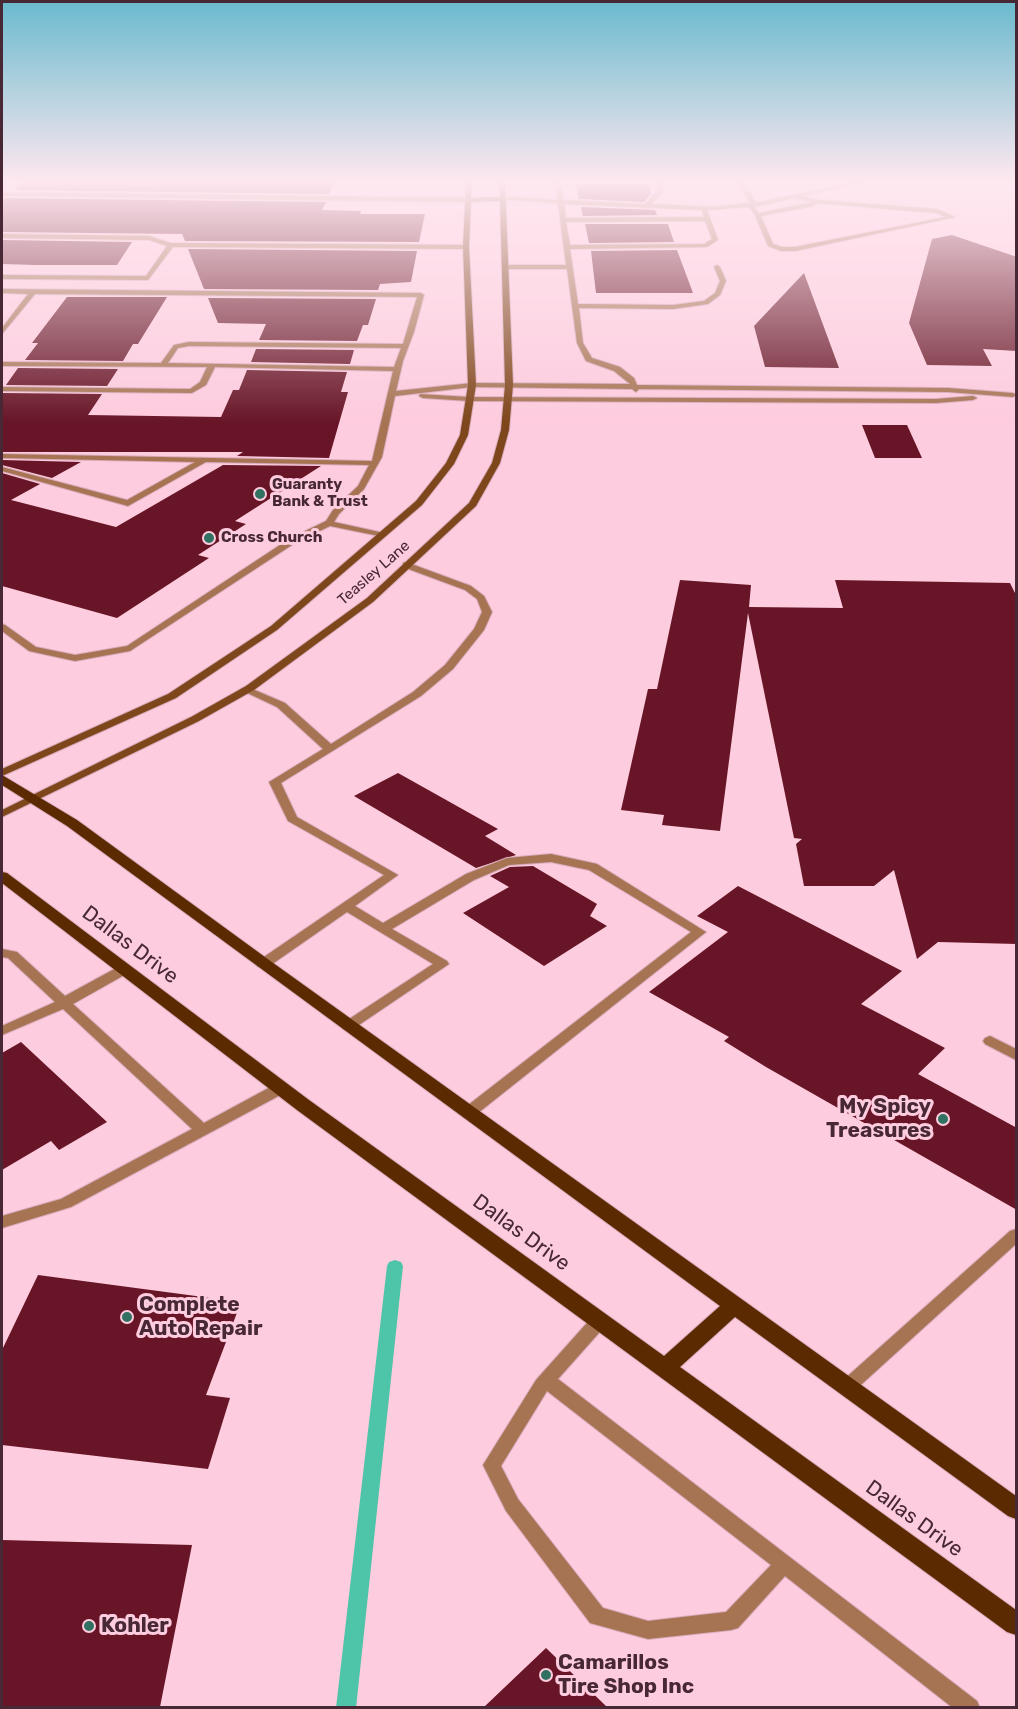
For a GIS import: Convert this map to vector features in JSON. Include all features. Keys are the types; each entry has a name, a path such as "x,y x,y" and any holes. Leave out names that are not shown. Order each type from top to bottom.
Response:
{"main road":[{"name":"Teasley Lane","path":"2,772 172,696 274,628 419,502 450,464 464,435 472,385 467,263"},
{"name":"Teasley Lane","path":"2,814 195,719 246,690 370,600 473,504 496,463 505,430 509,385 506,263"},
{"path":"2,779 72,823 348,1026 1017,1509"},
{"name":"Dallas Drive","path":"2,876 281,1088 1017,1624"},
{"path":"665,1368 734,1305"}],"lane":[{"path":"2,277 148,278 159,263"},
{"path":"570,263 580,343 589,359 617,369 634,386 638,400"},
{"path":"506,267 570,267"},
{"path":"575,306 672,307 706,303 718,294 723,282 717,267"},
{"path":"2,291 421,295 411,332 397,369 374,463 361,487 336,512 329,524 292,541 130,648 75,658 33,649 2,627"},
{"path":"2,332 33,292"},
{"path":"163,365 176,346 189,344 404,346"},
{"path":"2,364 397,369"},
{"path":"2,389 192,391 203,383 212,365"},
{"path":"472,385 948,390 1013,394 936,401 469,399 392,394 472,385"},
{"path":"2,456 374,463"},
{"path":"2,469 128,503 207,459"},
{"path":"329,524 381,536"},
{"path":"263,964 392,874 292,819 275,782 417,694 448,667 479,630 487,612 481,598 468,588 406,565"},
{"path":"246,690 281,705 330,749"},
{"path":"383,929 470,877 507,862 551,858 593,867 700,932 468,1113"},
{"path":"346,906 442,964 348,1026"},
{"path":"2,953 12,955 202,1130"},
{"path":"2,1031 64,1003 123,970"},
{"path":"990,1041 1017,1055"},
{"path":"2,1222 66,1203 281,1088"},
{"path":"847,1387 1017,1235"},
{"path":"600,1320 547,1381 492,1465 512,1504 597,1616 648,1630 731,1621 784,1564"},
{"path":"547,1381 970,1707"}],"building":[{"path":"2,263 118,263 117,265"},
{"path":"194,263 415,263 411,282 380,284 378,290 204,289"},
{"path":"592,263 682,263 693,293 596,293"},
{"path":"925,263 1017,263 1017,351 983,349 992,366 927,365 909,323"},
{"path":"804,273 839,368 765,367 754,326"},
{"path":"67,297 167,297 138,344 133,344 123,361 25,360 38,343 32,343"},
{"path":"208,298 376,299 368,325 363,325 357,341 259,340 266,324 218,323"},
{"path":"256,349 354,350 350,364 251,362"},
{"path":"18,368 118,369 107,386 6,385"},
{"path":"247,370 347,372 341,392 348,392 329,458 237,456 243,452 2,452 2,393 102,394 88,415 221,417 233,390 239,390"},
{"path":"862,425 907,425 922,458 875,458"},
{"path":"2,460 81,462 52,478 2,465"},
{"path":"223,465 321,466 235,521 246,524 198,555 209,558 117,618 2,586 2,473 40,484 11,500 116,527"},
{"path":"680,580 751,585 749,607 843,608 835,580 1010,583 1017,597 1017,944 938,942 917,959 894,870 874,886 804,886 796,844 802,839 794,838 748,613 720,831 662,825 664,815 621,810 648,689 657,689"},
{"path":"398,773 498,829 485,836 516,855 476,868 354,796"},
{"path":"533,866 597,904 590,916 607,926 544,966 463,913 509,887 490,876 510,867"},
{"path":"738,886 902,971 861,1004 945,1048 918,1074 1017,1128 1017,1210 766,1067 724,1041 729,1037 649,992 728,932 697,916"},
{"path":"21,1042 107,1122 59,1150 51,1141 2,1170 2,1053"},
{"path":"38,1275 241,1302 206,1395 230,1398 208,1469 2,1445 2,1350"},
{"name":"Kohler","path":"2,1540 192,1545 160,1707 2,1707"},
{"name":"Camarillos Tire Shop Inc","path":"546,1648 607,1707 484,1707"}],"waterway":[{"path":"346,1708 395,1266"}],"place":[{"name":"Guaranty Bank & Trust","path":"260,494"},
{"name":"Cross Church","path":"209,538"},
{"name":"My Spicy Treasures","path":"943,1119"},
{"name":"Complete Auto Repair","path":"127,1317"},
{"name":"Kohler","path":"89,1626"},
{"name":"Camarillos Tire Shop Inc","path":"546,1675"}]}
